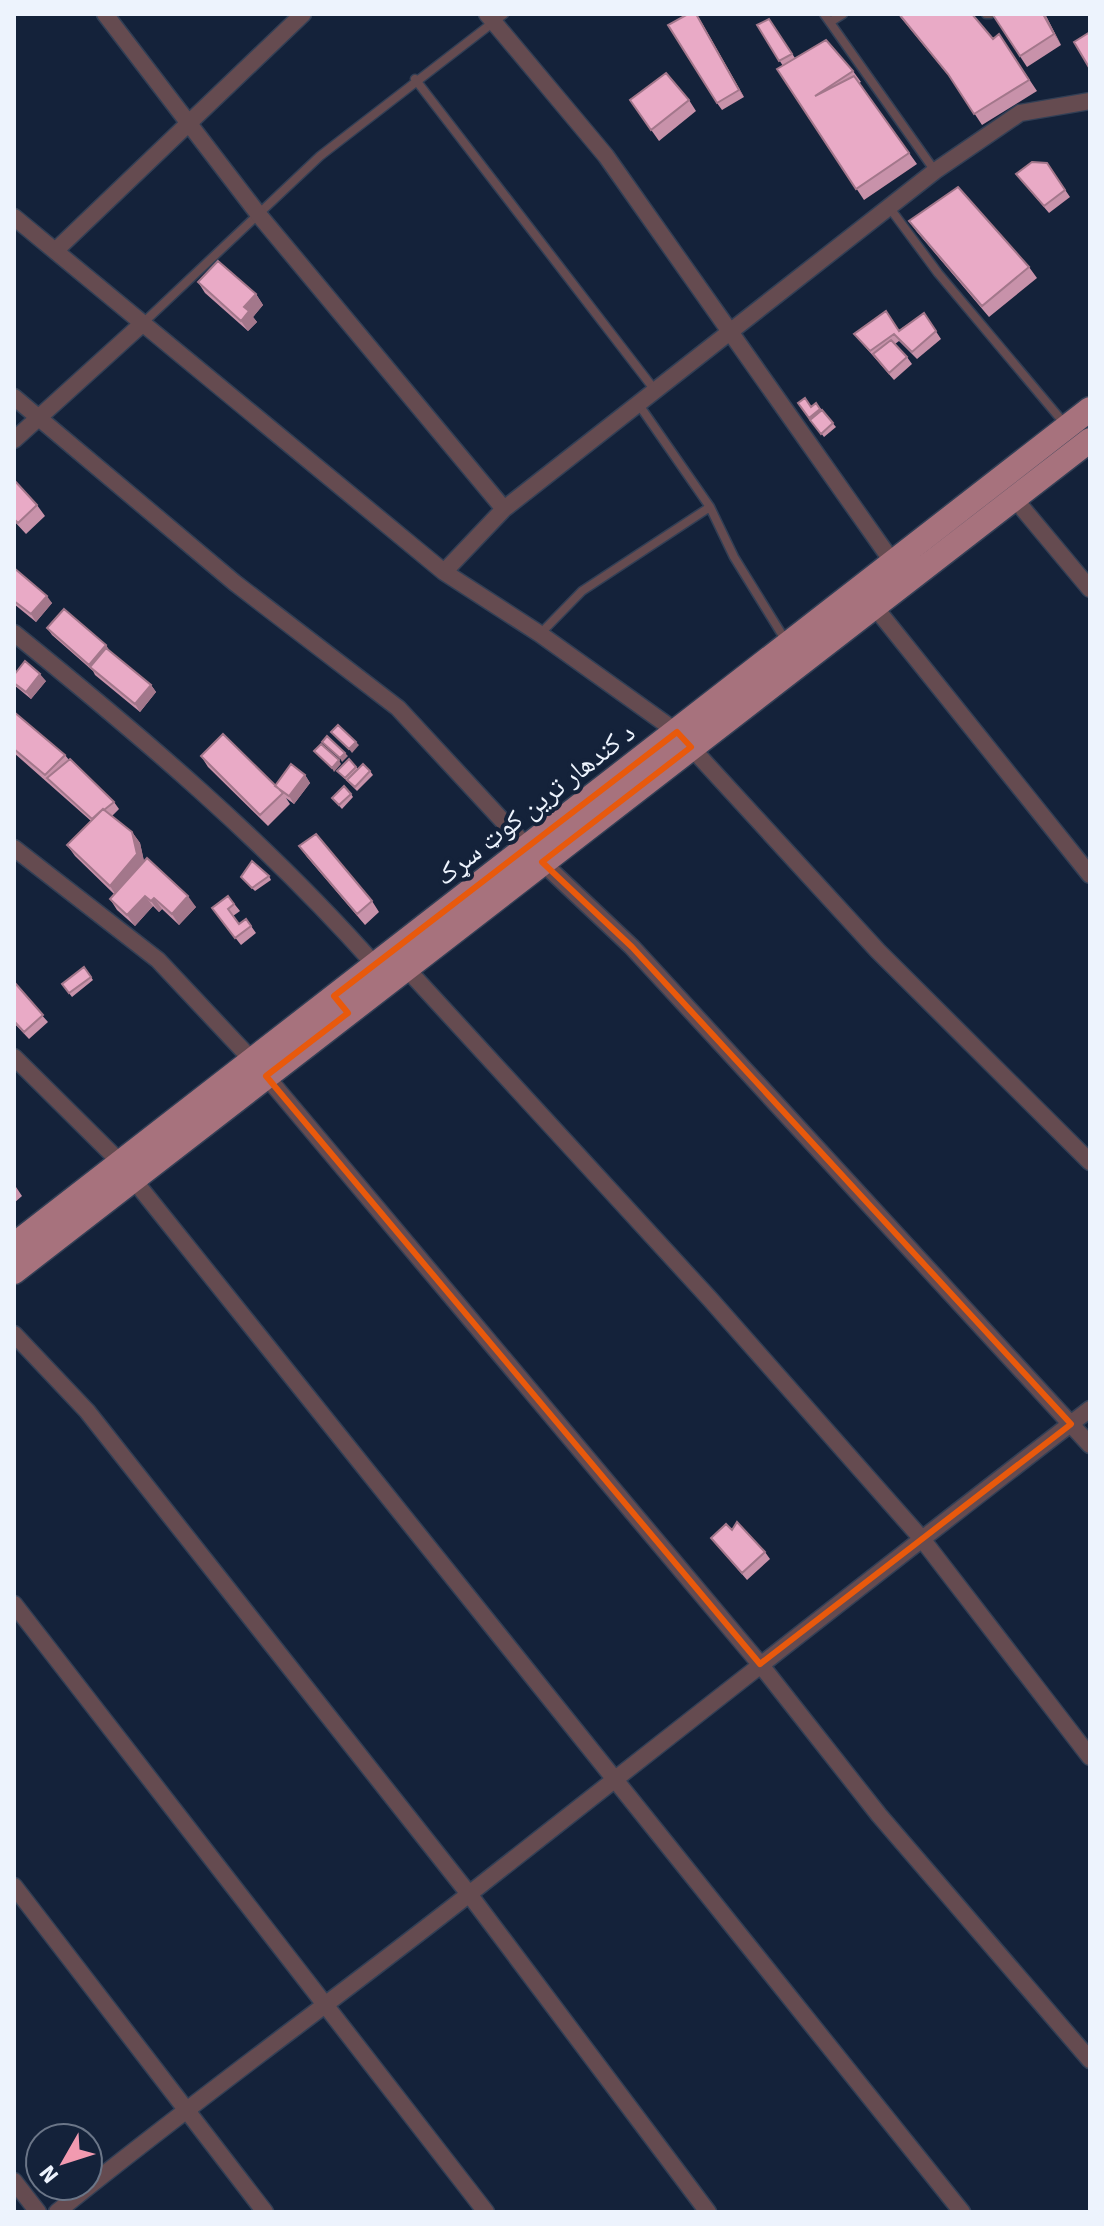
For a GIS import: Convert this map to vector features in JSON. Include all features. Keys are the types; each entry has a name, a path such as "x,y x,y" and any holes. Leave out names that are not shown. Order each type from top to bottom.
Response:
{"main road":[{"name":"د کندهار ترين کوټ سړک","path":"684,739 789,645 1090,409"},
{"name":"د کندهار ترين کوټ سړک","path":"14,1245 126,1170 341,1005 406,968 535,855 684,739 874,606 1090,440"},
{"name":"د کندهار ترين کوټ سړک","path":"341,1005 375,965 535,855"},
{"name":"د کندهار ترين کوټ سړک","path":"14,1272 126,1170"}],"street":[{"path":"105,14 259,215 504,509"},
{"path":"55,251 303,14"},
{"path":"496,17 606,156 894,564"},
{"path":"444,572 504,509 935,171 1020,113 1090,101"},
{"path":"14,217 444,572 540,634 684,739 878,951 1090,1162"},
{"path":"14,440 142,324"},
{"path":"14,397 235,583 398,708 535,855 632,947 1090,1445"},
{"path":"1014,498 1090,589"},
{"path":"874,606 1090,875"},
{"path":"14,633 126,724 308,889 375,965"},
{"path":"14,848 158,960 259,1068 760,1664 879,1815 1090,2060"},
{"path":"406,968 710,1299 922,1539 1090,1757"},
{"path":"14,1057 126,1170 962,2212"},
{"path":"14,1334 87,1411 469,1894 708,2212"},
{"path":"57,2212 184,2109 469,1894 614,1777 1090,1409"},
{"path":"14,1604 486,2212"},
{"path":"14,1886 265,2212"},
{"path":"14,2181 38,2212"}],"lane":[{"path":"843,14 827,18 935,171"},
{"path":"142,324 320,156 496,17"},
{"path":"415,79 654,389"},
{"path":"888,207 938,273 1067,427"},
{"path":"637,402 710,507 734,557 789,645"},
{"path":"540,634 582,591 710,507"}],"highlighted area":[{"path":"677,732 691,747 542,862 632,947 1071,1424 760,1664 266,1076 348,1013 334,996"}],"building":[{"path":"688,14 696,14 739,90 717,103 668,25"},
{"path":"899,14 972,14 993,39 999,34 1029,80 974,114 948,74"},
{"path":"994,14 1043,14 1054,34 1020,56"},
{"path":"769,19 792,54 779,61 757,25"},
{"path":"1090,32 1090,69 1074,42"},
{"path":"826,40 853,71 815,96 854,76 909,153 856,189 777,69"},
{"path":"666,73 689,100 651,130 630,100"},
{"path":"1032,162 1047,163 1065,190 1044,206 1016,174"},
{"path":"958,187 1029,267 982,306 909,221"},
{"path":"218,261 256,294 244,307 249,311 241,321 198,282"},
{"path":"886,311 899,331 924,313 936,331 912,352 894,334 870,351 854,334"},
{"path":"891,340 907,357 889,373 873,354"},
{"path":"805,398 811,407 816,403 820,409 809,418 798,403"},
{"path":"822,410 833,423 821,434 810,420"},
{"path":"14,480 37,505 18,523 14,519"},
{"path":"14,568 47,596 31,614 14,601"},
{"path":"64,609 106,645 89,665 47,628"},
{"path":"106,648 151,685 135,704 90,667"},
{"path":"25,661 40,674 26,692 14,683 14,675"},
{"path":"14,712 65,755 45,775 14,749"},
{"path":"338,725 356,742 349,749 331,732"},
{"path":"223,734 283,793 260,815 201,756"},
{"path":"327,736 345,753 340,758 322,742"},
{"path":"321,744 339,760 332,768 314,751"},
{"path":"70,759 114,802 92,819 47,778"},
{"path":"349,759 356,767 345,778 337,771"},
{"path":"291,764 305,775 289,796 275,786"},
{"path":"363,764 370,771 355,787 347,780"},
{"path":"344,786 351,794 339,805 332,798"},
{"path":"103,809 132,832 137,854 110,886 67,845"},
{"path":"316,834 372,901 357,914 299,846"},
{"path":"147,858 188,896 172,914 154,898 151,901 145,896 127,915 110,899"},
{"path":"252,861 269,876 252,888 241,877"},
{"path":"228,896 234,904 228,909 239,924 246,919 251,926 235,938 212,908"},
{"path":"84,967 91,977 69,993 62,984"},
{"path":"15,983 43,1015 24,1032 14,1021"},
{"path":"737,1522 765,1552 742,1573 711,1538 726,1524 732,1530"}]}
